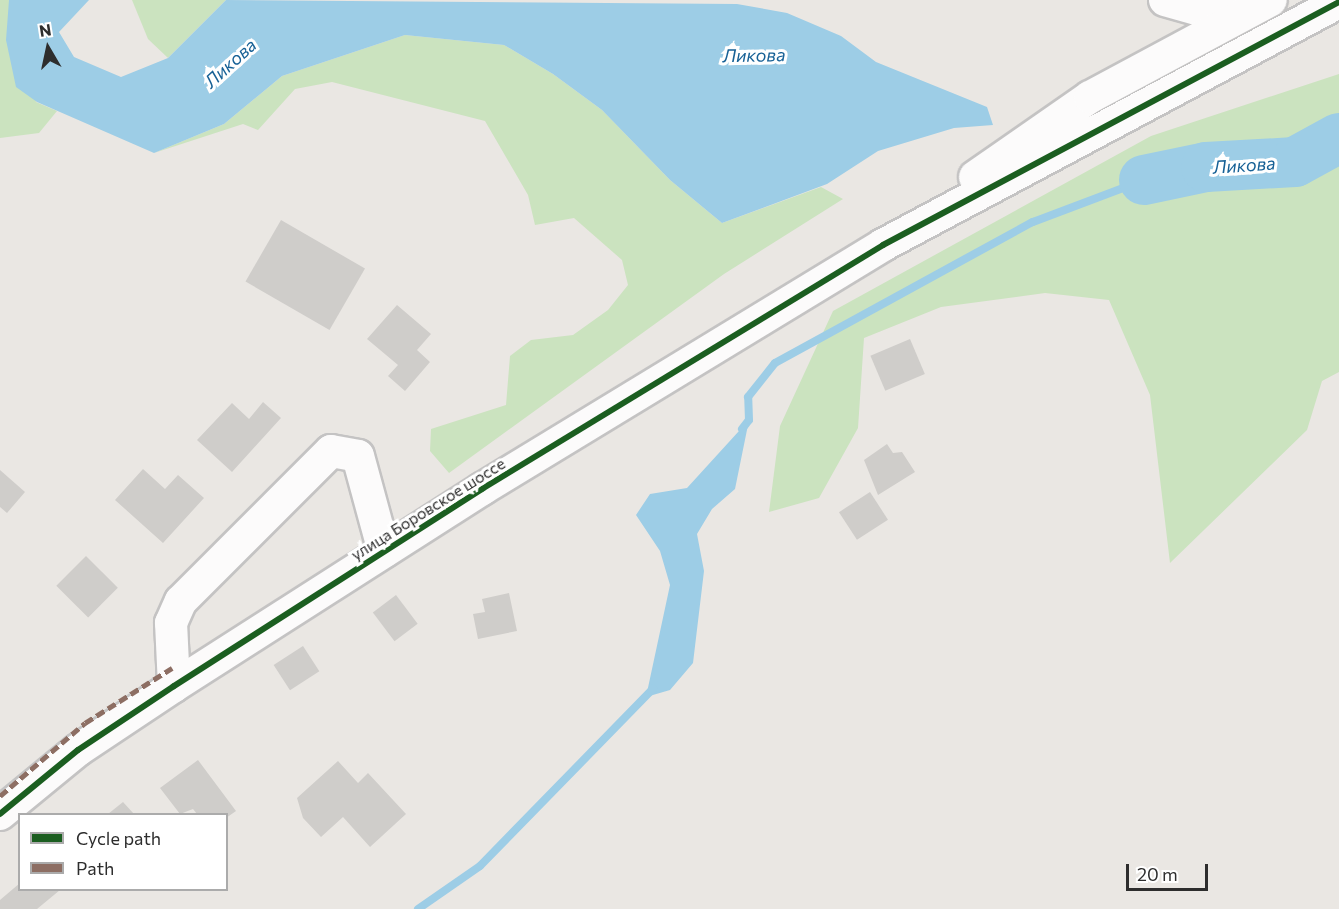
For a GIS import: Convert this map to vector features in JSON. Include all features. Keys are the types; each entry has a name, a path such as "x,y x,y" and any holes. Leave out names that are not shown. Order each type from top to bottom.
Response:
{"street":[{"path":"1166,0 1199,10 1254,0"},
{"path":"883,246 1090,97 1271,0"},
{"path":"883,246 1339,2"},
{"name":"улица Боровское шоссе","path":"0,814 78,750 174,687 384,552 883,246"},
{"path":"174,687 171,622 182,601 331,451 346,449 358,456 384,552"}],"green space":[{"path":"0,0 10,0 36,102 57,111 39,133 0,138"},
{"path":"132,0 226,0 168,58 148,39"},
{"path":"405,35 504,45 553,74 602,110 670,180 722,223 821,187 843,199 724,274 449,473 430,451 431,429 506,405 510,356 531,340 573,335 608,310 628,285 622,260 574,218 535,225 528,195 485,121 332,82 295,89 258,130 243,124 154,153 224,124 282,76"},
{"path":"1339,74 1339,372 1322,381 1307,430 1170,563 1150,395 1109,300 1045,293 941,307 864,338 858,428 819,498 769,512 780,426 833,311 1151,136"}],"water":[{"path":"9,0 89,0 59,32 74,57 121,77 168,58 226,0 737,4 787,13 841,36 876,62 987,107 993,125 954,128 878,151 827,184 722,223 670,180 602,110 553,74 504,45 405,35 282,76 224,124 154,153 37,102 16,87 6,40"},
{"path":"749,420 735,489 712,509 697,534 704,571 693,663 670,690 646,697 670,585 660,551 636,515 650,494 687,488"}],"building":[{"path":"281,220 365,268 330,330 246,281"},
{"path":"397,305 431,334 417,350 430,362 405,391 388,376 398,365 367,339"},
{"path":"910,339 925,374 885,391 870,356"},
{"path":"263,402 281,418 232,472 197,440 232,403 249,419"},
{"path":"887,444 893,453 902,452 915,472 878,495 864,460"},
{"path":"143,469 165,489 178,475 204,498 163,543 115,500"},
{"path":"0,470 25,492 7,513 0,507"},
{"path":"870,492 888,520 857,540 839,512"},
{"path":"86,556 118,588 88,618 56,586"},
{"path":"509,593 517,631 478,639 473,614 485,612 482,599"},
{"path":"396,595 418,624 395,641 373,612"},
{"path":"303,646 319,671 290,690 274,665"},
{"path":"198,760 236,811 228,817 228,813 196,813 193,809 179,813 160,788"},
{"path":"338,761 358,783 368,773 406,814 370,847 343,817 321,837 303,818 297,798"},
{"path":"123,802 133,813 109,813"},
{"path":"18,885 18,891 59,891 37,909 0,909 0,900"}],"waterway":[{"name":"Ликова","path":"1144,180 1206,167 1295,162 1339,138"},
{"path":"742,429 749,420 748,397 775,363 1033,222 1144,180"},
{"path":"418,909 480,866 653,689"}],"marked path":[{"path":"0,796 85,723 172,668"}],"cycle path":[{"path":"0,814 78,750 174,686 482,489 883,245 1339,2"}]}
